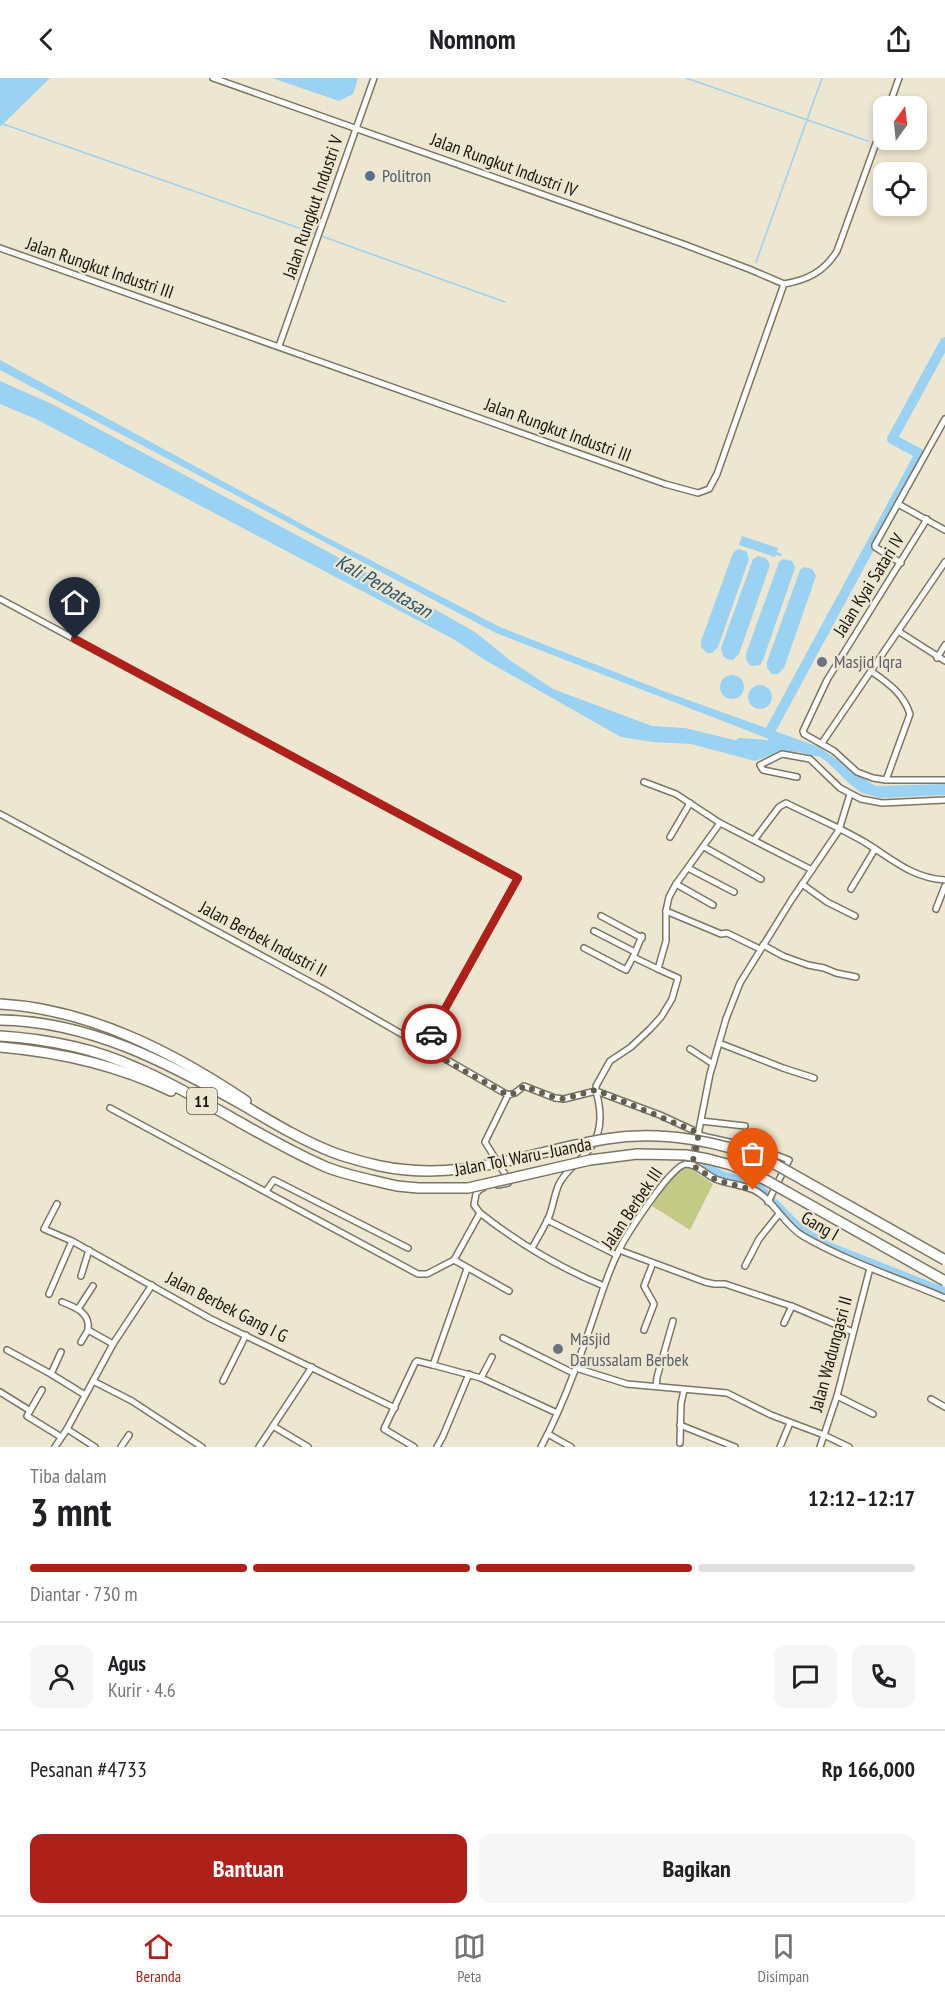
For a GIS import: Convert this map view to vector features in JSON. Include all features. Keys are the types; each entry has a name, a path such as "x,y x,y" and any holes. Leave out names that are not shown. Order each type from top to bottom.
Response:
{"highway":[{"path":"0,1004 22,1005 77,1017 154,1047 214,1081 303,1139"},
{"name":"Jalan Tol Waru–Juanda","path":"0,1020 54,1026 125,1045 188,1074 303,1139 333,1153 401,1170 427,1172 460,1170 630,1136 697,1140 743,1152 773,1163 945,1260"},
{"name":"Jalan Tol Waru–Juanda","path":"0,1036 55,1042 124,1062 329,1168 397,1186 430,1189 468,1188 590,1160 638,1154 697,1157 731,1165 764,1179 945,1281"},
{"path":"0,1047 63,1056 112,1068 163,1087 245,1130 284,1146"}],"street":[{"name":"Jalan Rungkut Industri IV","path":"213,78 683,244 784,284"},
{"name":"Jalan Rungkut Industri V","path":"279,346 374,78"},
{"path":"893,96 899,78"},
{"path":"784,284 808,278 831,261 837,251 874,150"},
{"name":"Jalan Rungkut Industri III","path":"0,249 602,462 698,493 709,489 717,474 784,284"},
{"path":"901,563 874,546 945,419"},
{"path":"898,504 945,530"},
{"name":"Jalan Kyai Satari IV","path":"822,743 804,734 803,731 827,680 927,519"},
{"path":"945,562 822,743 857,772 886,780 945,780"},
{"path":"0,599 518,878 423,1048"},
{"path":"898,631 945,661"},
{"path":"937,658 945,645"},
{"path":"871,671 894,687 905,701 910,714 886,780"},
{"path":"797,777 763,770 760,765 782,754 810,759 815,761 832,781 861,799 882,803 945,800"},
{"path":"644,782 664,788 720,823 812,870"},
{"path":"692,1165 713,1064 741,982 802,884 839,830 850,794"},
{"path":"670,837 690,803"},
{"path":"754,840 779,807 786,803 875,849 902,867 917,874 945,880"},
{"name":"Jalan Berbek Industri II","path":"0,814 325,990 508,1095"},
{"path":"658,969 666,941 666,910 669,897 720,823"},
{"path":"704,847 761,879"},
{"path":"851,889 875,849"},
{"path":"688,868 734,892"},
{"path":"676,884 713,905"},
{"path":"802,884 827,902 855,916"},
{"path":"936,909 945,886"},
{"path":"666,910 721,934 727,933 808,965 856,977"},
{"path":"585,948 626,970 642,937 600,916"},
{"path":"532,1248 548,1220 559,1184 567,1172 589,1151 596,1138 601,1117 596,1086 610,1061 631,1047 650,1029 672,999 678,978 658,969 594,931"},
{"path":"719,1043 814,1078"},
{"path":"690,1049 713,1064"},
{"path":"604,1286 586,1279 532,1248 480,1213 474,1205 479,1190 508,1182 485,1142 508,1095 524,1086 555,1098 564,1099 596,1090 698,1134 760,1149 789,1160 769,1201"},
{"path":"110,1108 418,1274 427,1274 454,1260 480,1213"},
{"path":"701,1121 745,1126"},
{"name":"Jalan Berbek III","path":"541,1447 574,1370 618,1252 670,1175 685,1164 692,1165"},
{"name":"Gang I","path":"692,1165 716,1180 753,1190 769,1201 790,1227 801,1236 870,1268 945,1298"},
{"path":"266,1191 274,1180 408,1248"},
{"name":"Jalan Berbek Gang I G","path":"57,1204 44,1229 89,1250 211,1318 395,1408"},
{"path":"745,1266 759,1239 779,1214"},
{"path":"548,1220 618,1252 705,1282 725,1284 792,1306 853,1332"},
{"path":"49,1294 72,1241"},
{"path":"81,1276 89,1250"},
{"path":"454,1260 509,1291"},
{"path":"644,1329 654,1304 644,1286 653,1263"},
{"name":"Jalan Wadungasri II","path":"820,1447 837,1396 870,1268"},
{"path":"433,1365 467,1269"},
{"path":"55,1447 113,1344 152,1285"},
{"path":"78,1309 93,1286"},
{"path":"62,1302 78,1309 88,1317 88,1330 81,1342"},
{"path":"784,1323 792,1306"},
{"path":"656,1386 673,1321"},
{"path":"88,1330 113,1344"},
{"path":"223,1381 246,1335"},
{"path":"503,1338 574,1370 627,1384 727,1393 790,1423 849,1447"},
{"path":"7,1350 85,1395"},
{"path":"51,1374 61,1352"},
{"path":"481,1378 492,1357"},
{"path":"414,1447 384,1429 417,1361 481,1378 557,1413"},
{"path":"262,1446 312,1366"},
{"path":"437,1447 469,1374"},
{"path":"93,1381 132,1401 202,1447"},
{"path":"42,1390 29,1410 28,1417 61,1437"},
{"path":"680,1443 681,1404 684,1390"},
{"path":"0,1392 29,1410"},
{"path":"837,1396 873,1414"},
{"path":"932,1399 945,1407"},
{"path":"780,1447 790,1423"},
{"path":"680,1425 735,1447"},
{"path":"273,1426 308,1447"},
{"path":"67,1429 95,1447"},
{"path":"548,1434 571,1447"},
{"path":"121,1447 129,1435"}],"green space":[{"path":"684,1167 690,1168 713,1184 690,1230 652,1206 670,1177"}],"water":[{"path":"0,78 50,78 0,127"},
{"path":"272,78 358,78 353,94 339,101"},
{"name":"Kali Perbatasan","path":"0,360 320,534 500,627 666,692 819,747 877,786 945,784 945,795 880,798 862,793 820,757 798,752 773,754 755,761 691,744 621,737 485,660 455,640 36,419 0,404 0,381 52,404 431,607 475,632 511,661 553,689 652,726 685,728 763,747 769,739 496,633 0,370"},
{"path":"742,536 778,548 777,552 782,554 775,557 739,545"},
{"path":"738,549 746,551 749,559 718,647 712,653 707,653 701,647 701,641 733,553"},
{"path":"758,556 766,558 770,565 739,654 733,660 727,659 723,656 721,648 753,559"},
{"path":"783,559 792,561 795,568 763,660 760,665 751,666 746,660 746,654 779,562"},
{"path":"804,567 812,569 816,576 784,668 778,674 772,674 767,668 767,662 800,570"},
{"path":"732,675 741,678 744,687 741,696 732,699 723,696 720,687 723,678"},
{"path":"760,685 769,688 772,697 769,706 760,709 751,706 748,697 751,688"}],"waterway":[{"path":"686,78 868,141"},
{"path":"756,262 822,78"},
{"path":"0,123 316,234"},
{"path":"321,236 505,302"},
{"path":"769,733 920,454 892,439 945,342"},
{"name":"Kali Perbatasan","path":"740,743 779,746"},
{"path":"706,1168 724,1177 755,1184 799,1229 826,1246 945,1293"}],"way so far":[{"path":"431,1034 423,1048 508,1095 515,1093 521,1086 564,1099 596,1090 699,1133 692,1165 716,1180 753,1190"}],"place":[{"name":"Politron","path":"370,176"},
{"name":"Masjid Iqra","path":"822,662"},
{"name":"Masjid Darussalam Berbek","path":"558,1349"}],"route":[{"path":"75,639 518,878 431,1034"}]}
